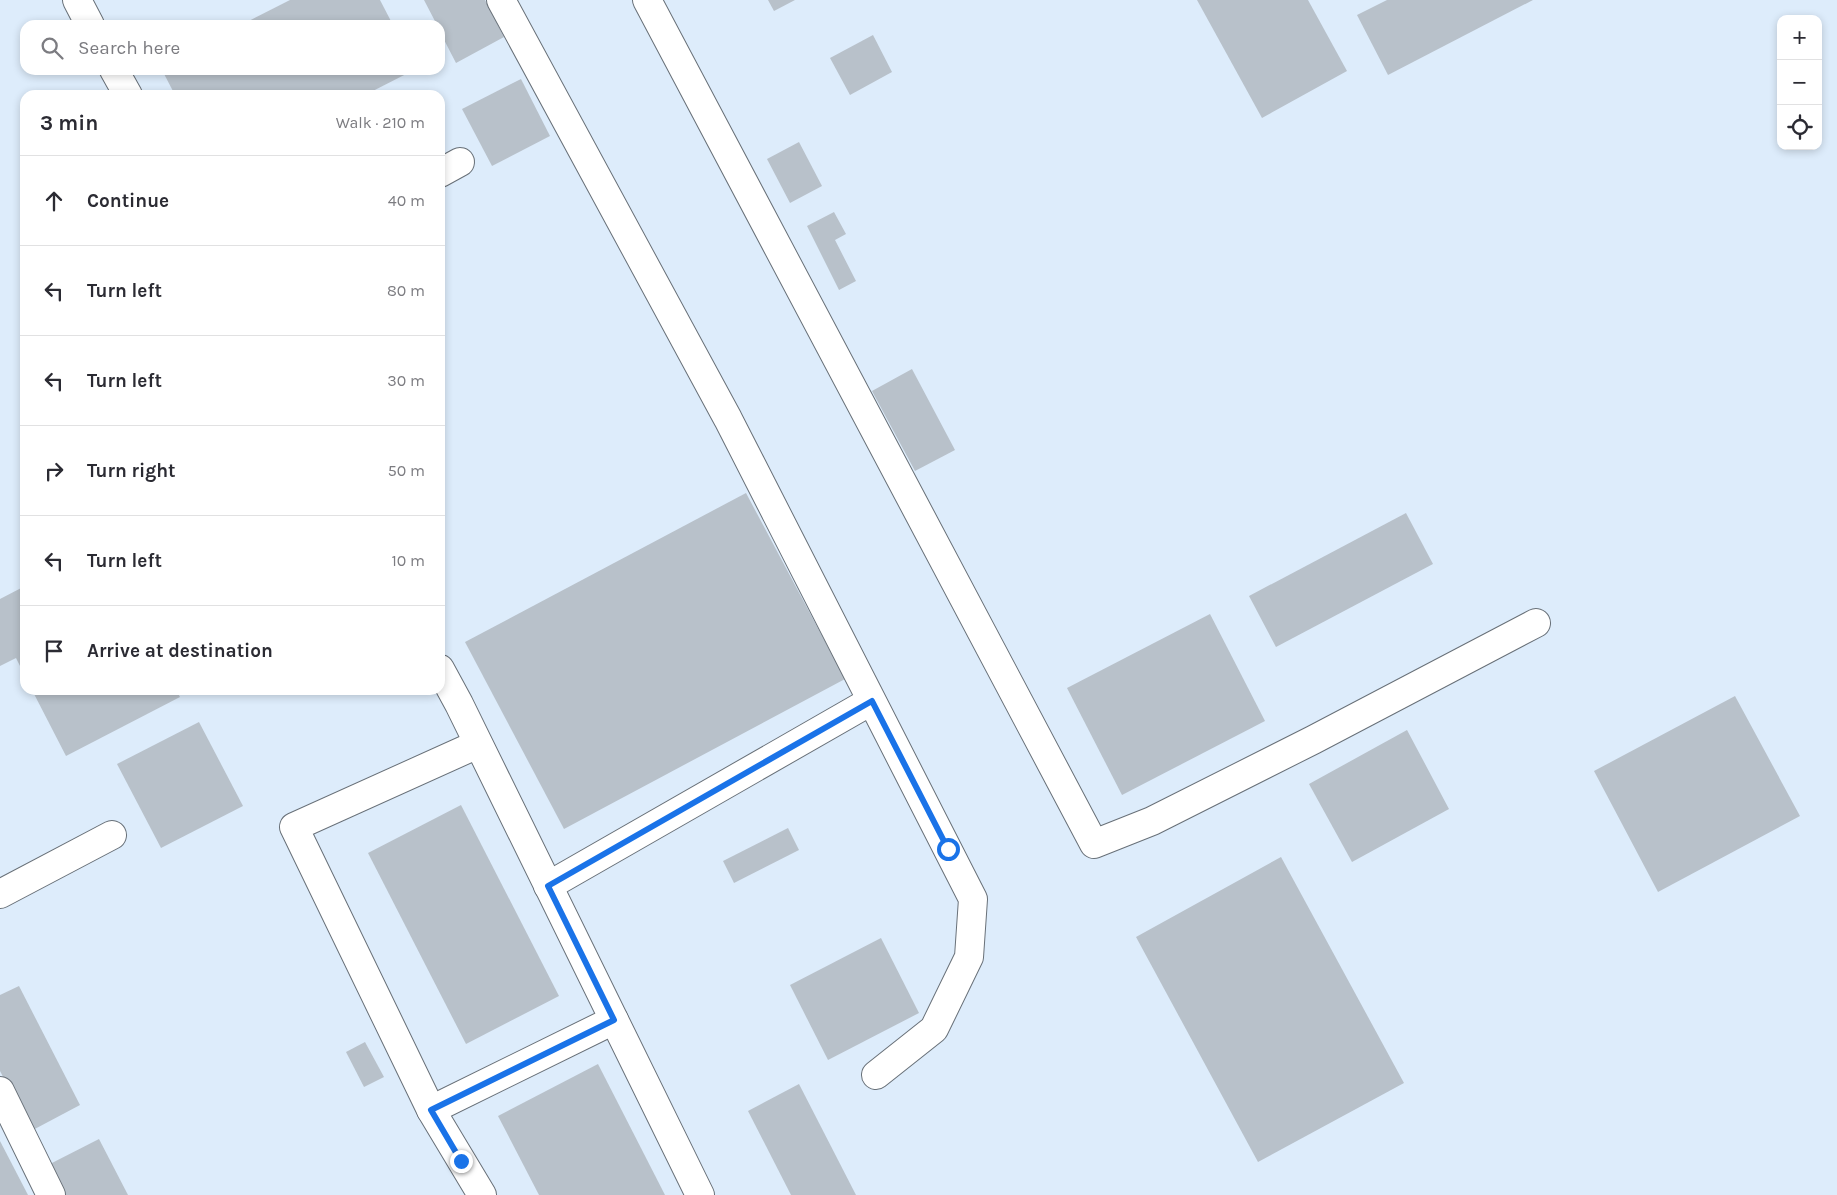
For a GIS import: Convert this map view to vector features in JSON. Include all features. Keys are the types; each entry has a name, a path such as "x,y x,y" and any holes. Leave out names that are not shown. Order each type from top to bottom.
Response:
{"lane":[{"path":"76,0 87,20"},
{"path":"501,0 728,419 973,899 969,957 934,1029 876,1075"},
{"path":"647,0 1094,844 1152,821 1313,740 1536,623"},
{"path":"117,75 125,90"},
{"path":"445,679 700,1195"},
{"path":"548,886 872,701"},
{"path":"478,744 294,827 431,1110 482,1195"},
{"path":"0,894 112,835"},
{"path":"431,1110 614,1020"},
{"path":"0,1091 51,1195"}],"shaded area":[{"path":"0,0 1837,0 1837,1195 0,1195"}],"building":[{"path":"290,0 380,0 390,20 251,20"},
{"path":"424,0 485,0 504,37 456,63 445,42 445,20 434,20"},
{"path":"768,0 795,0 774,11"},
{"path":"1197,0 1308,0 1347,71 1262,118"},
{"path":"1387,0 1533,0 1388,75 1357,15"},
{"path":"873,35 892,72 850,95 830,58"},
{"path":"165,75 404,75 375,90 172,90"},
{"path":"521,79 550,136 492,166 462,109"},
{"path":"799,142 822,186 790,203 767,159"},
{"path":"834,212 846,234 835,240 856,281 839,290 807,226"},
{"path":"912,369 955,450 915,471 872,391"},
{"path":"746,493 845,679 564,829 465,642"},
{"path":"1406,513 1433,564 1276,647 1249,596"},
{"path":"20,589 20,666 16,658 0,666 0,599"},
{"path":"1210,614 1265,721 1122,795 1067,688"},
{"path":"35,695 179,695 180,697 66,756"},
{"path":"1735,696 1800,816 1658,892 1594,771"},
{"path":"199,722 243,806 161,848 117,764"},
{"path":"1407,730 1449,809 1352,862 1309,784"},
{"path":"461,805 559,996 466,1044 368,853"},
{"path":"788,828 799,850 734,883 723,861"},
{"path":"1281,857 1404,1083 1258,1162 1136,937"},
{"path":"881,938 919,1013 828,1060 790,985"},
{"path":"19,986 80,1105 31,1131 0,1071 0,995"},
{"path":"365,1042 384,1077 364,1087 346,1052"},
{"path":"598,1064 665,1195 539,1195 498,1116"},
{"path":"799,1084 856,1195 791,1195 748,1111"},
{"path":"99,1139 128,1195 63,1195 48,1165"},
{"path":"0,1141 28,1195 0,1195"}],"route":[{"path":"461,1161 431,1110 614,1020 548,886 872,701 948,849"}]}
